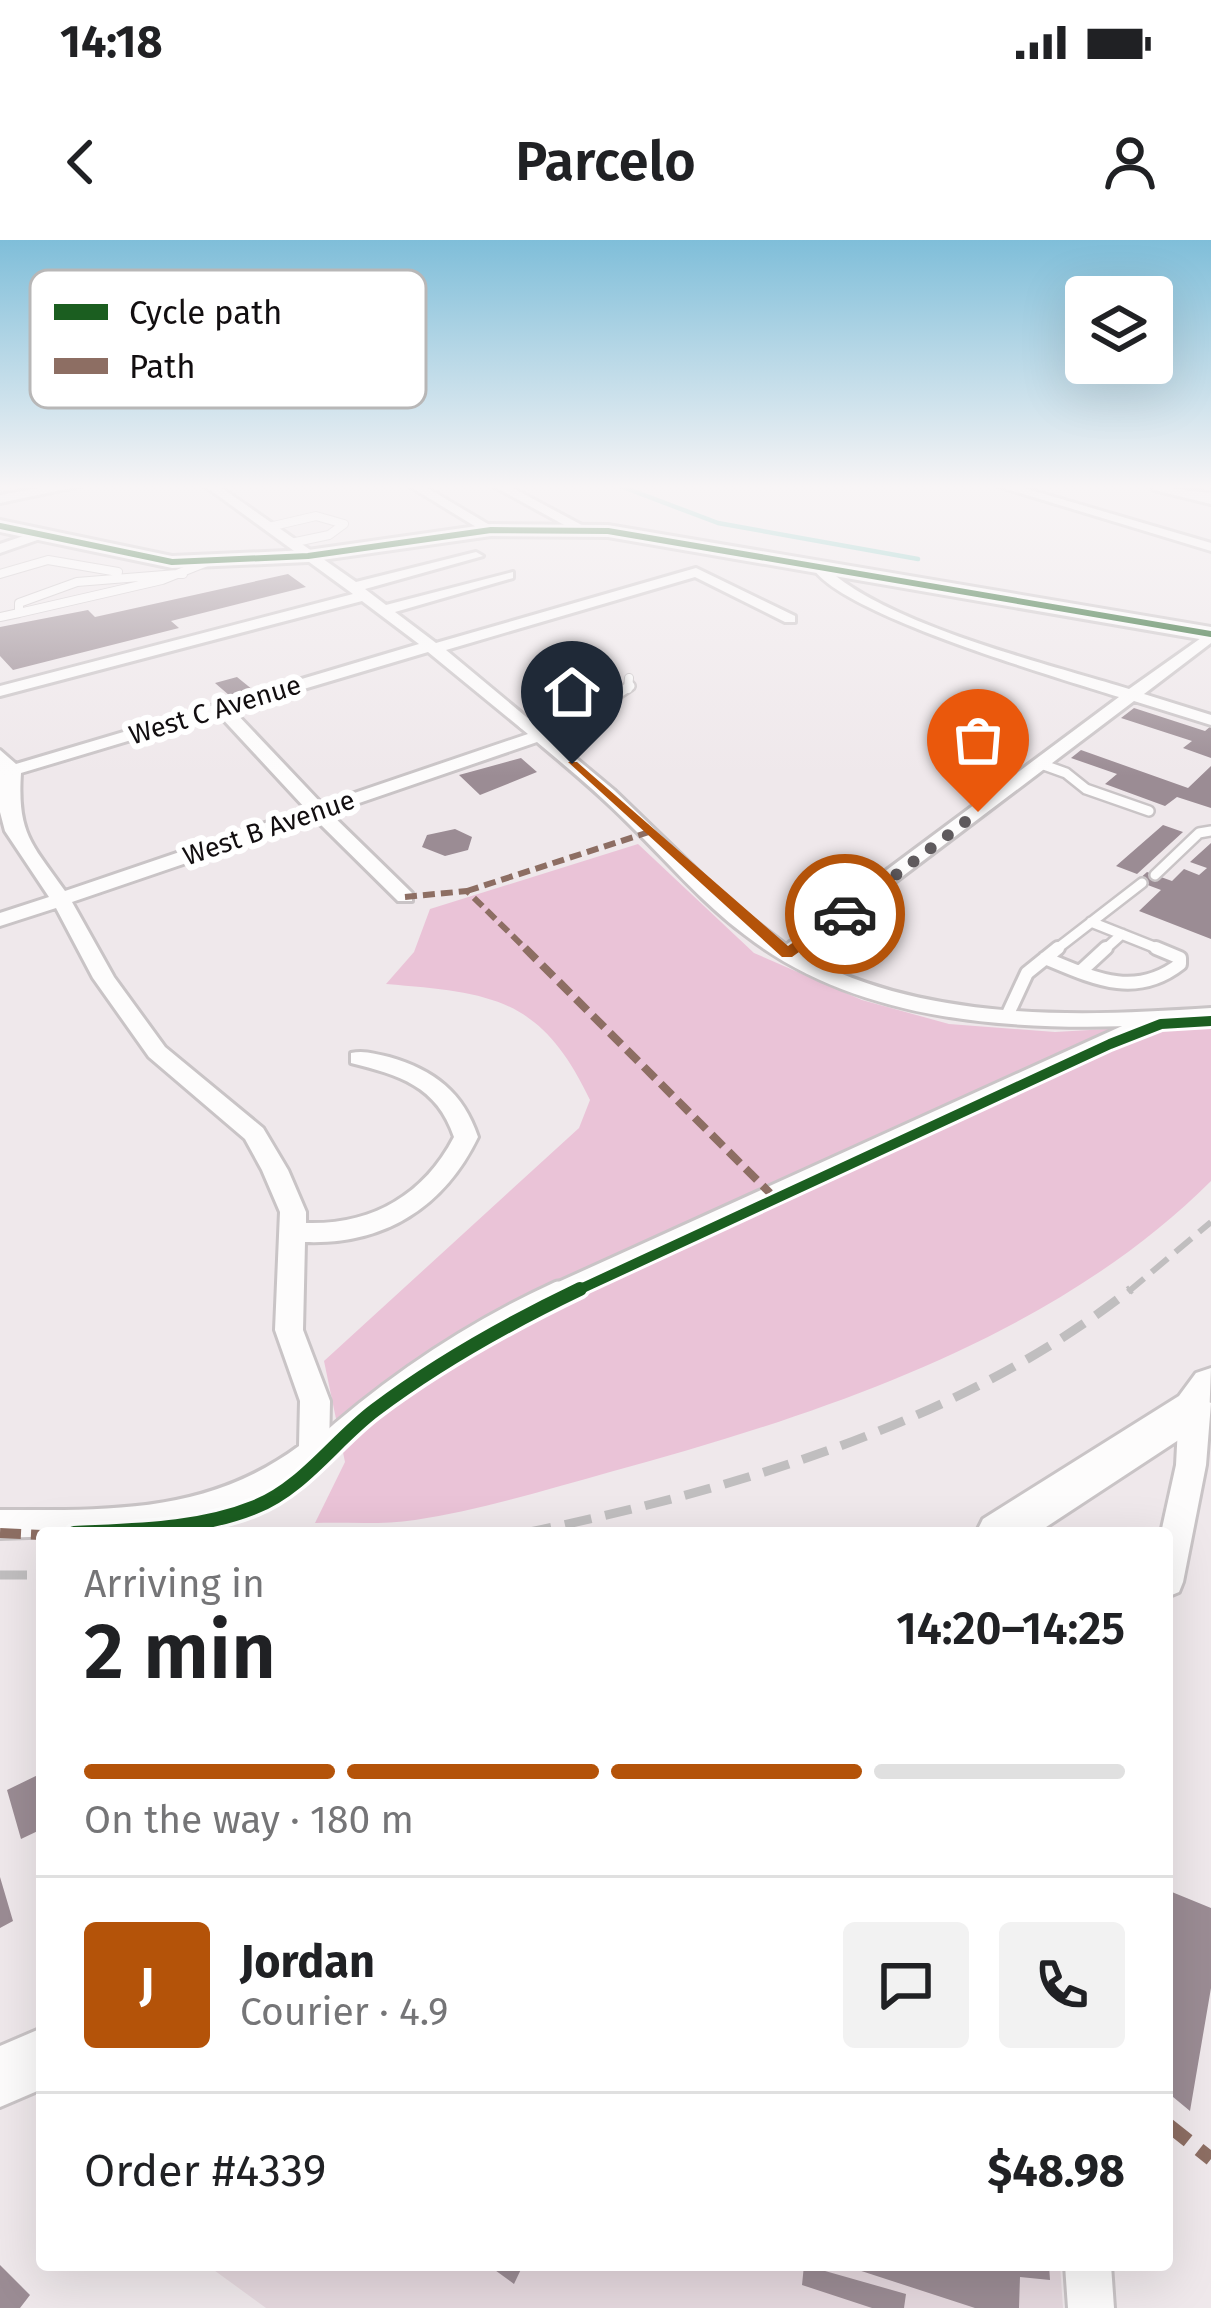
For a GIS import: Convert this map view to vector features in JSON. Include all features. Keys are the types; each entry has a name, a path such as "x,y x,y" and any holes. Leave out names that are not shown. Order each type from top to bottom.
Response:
{"street":[{"path":"344,583 385,610 530,730 787,954 902,999 1007,1016 1211,1015"},
{"path":"0,691 388,583"},
{"path":"385,610 482,583"},
{"name":"West C Avenue","path":"4,767 660,583"},
{"name":"West C Avenue","path":"717,583 790,619"},
{"path":"831,583 906,620 1211,720"},
{"path":"918,583 1211,635"},
{"path":"787,954 1211,635"},
{"path":"221,708 345,845 405,897"},
{"name":"West B Avenue","path":"0,920 319,812 530,730"},
{"path":"0,1523 101,1524 214,1510 281,1481 314,1452 315,1401 289,1330 293,1212 254,1134 157,1052 104,978 61,899 14,831 4,767"},
{"path":"291,1232 323,1235 367,1228 436,1190 455,1166 466,1137 461,1116 447,1095 399,1065 359,1058"},
{"path":"1009,1527 1205,1404"},
{"path":"1173,1553 1205,1404"},
{"path":"0,2077 36,2061"},
{"path":"1088,2271 1091,2308"}],"lane":[{"path":"19,613 19,604 39,594 94,583"},
{"path":"0,617 147,583"},
{"path":"530,730 610,699 630,688 629,678"},
{"path":"1041,764 1066,773 1086,789 1149,811"},
{"path":"1155,874 1198,833 1211,831"},
{"path":"1007,1016 1027,973 1142,883"},
{"path":"1045,958 1100,983 1140,985 1159,983 1180,964 1180,958 1091,922"},
{"path":"1080,972 1122,934"},
{"path":"314,1452 369,1402 512,1310 1163,1015"}],"shaded area":[{"path":"638,844 754,953 862,1000 949,1024 1055,1032 1211,1023 1211,1181 1149,1236 1080,1285 1007,1327 851,1396 689,1450 488,1505 403,1522 315,1523 345,1462 324,1361 579,1128 590,1100 572,1066 532,1020 509,1007 456,991 386,984 414,952 430,909"},
{"path":"215,2271 1060,2271 1063,2308 266,2308"}],"building":[{"path":"250,583 300,583 306,587 171,621 179,628 13,670 0,656 0,627 88,610 95,617"},
{"path":"237,677 253,690 230,696 215,683"},
{"path":"1134,708 1205,731 1211,726 1211,758 1183,748 1192,741 1121,718"},
{"path":"1081,750 1188,788 1211,766 1211,808 1177,797 1165,806 1105,784 1117,774 1071,758"},
{"path":"521,758 537,772 480,795 459,775"},
{"path":"1163,825 1183,832 1137,874 1116,866"},
{"path":"455,829 472,837 468,850 445,856 422,847 427,835"},
{"path":"1211,843 1211,939 1139,911 1161,890 1137,881 1147,872 1172,881 1184,869 1199,875 1207,868 1190,862"},
{"path":"36,1776 36,1832 21,1839 7,1790"},
{"path":"0,1877 13,1921 0,1928"},
{"path":"1173,1892 1211,1908 1211,1988 1190,2111 1173,2097"},
{"path":"0,2265 30,2295 20,2308 0,2308"},
{"path":"496,2271 520,2271 514,2284"},
{"path":"803,2271 825,2271 906,2294 904,2308 872,2308 802,2285"},
{"path":"861,2271 1049,2271 1050,2280 1020,2277 1019,2308 975,2308"}],"railway":[{"path":"1128,1292 1211,1222"},
{"path":"553,1527 764,1472 920,1414 1065,1336 1131,1289"},
{"path":"0,1575 36,1575"}],"marked path":[{"path":"467,891 649,832"},
{"path":"405,897 467,891 770,1193"},
{"path":"0,1533 36,1535"},
{"path":"1173,2129 1211,2159"}],"cycle path":[{"path":"910,583 1211,634"},
{"path":"175,1527 255,1507 285,1490 373,1411 476,1342 574,1292 1110,1044 1161,1024 1211,1021"}],"way so far":[{"path":"845,914 978,812"}],"route":[{"path":"572,764 767,942 787,954 845,914"}]}
